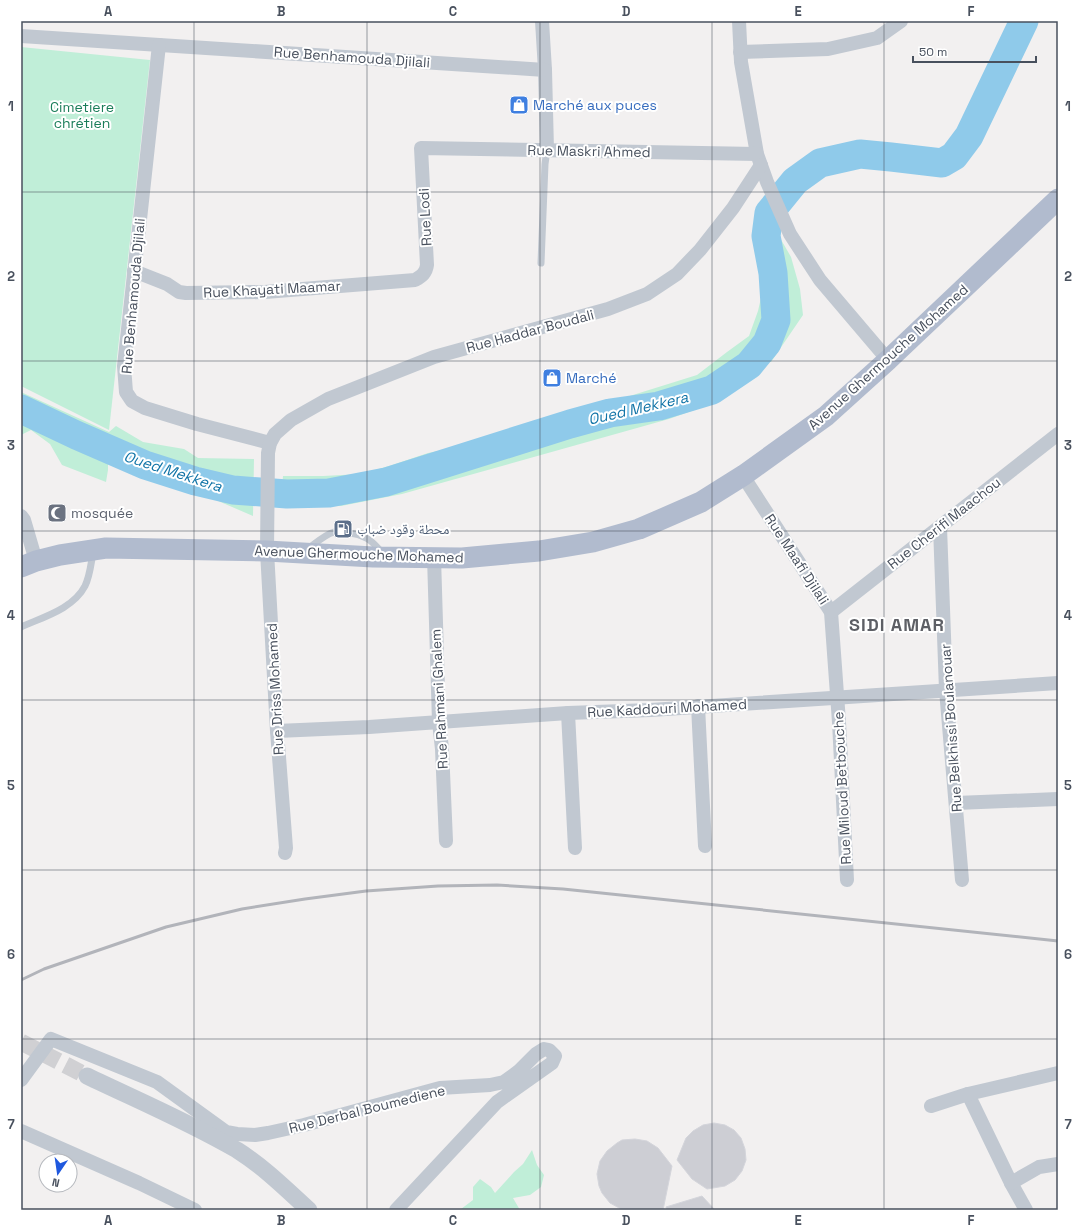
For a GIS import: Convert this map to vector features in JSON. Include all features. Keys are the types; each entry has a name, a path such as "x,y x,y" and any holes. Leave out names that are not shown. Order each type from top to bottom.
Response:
{"main road":[{"name":"Avenue Ghermouche Mohamed","path":"28,564 60,555 106,548 267,551 385,557 462,558 539,551 593,542 639,529 701,502 743,476 826,416 888,360 1058,199"}],"street":[{"path":"542,21 547,150"},
{"path":"739,21 740,52 759,159 767,182 790,234 820,280 888,360"},
{"path":"740,52 828,49 877,38 901,21"},
{"name":"Rue Benhamouda Djilali","path":"21,36 545,70"},
{"name":"Rue Benhamouda Djilali","path":"159,45 124,366 126,392 132,402 145,408 269,448"},
{"name":"Rue Maskri Ahmed","path":"421,148 547,150 759,159"},
{"name":"Rue Lodi","path":"415,280 426,271 427,265 421,148"},
{"name":"Rue Haddar Boudali","path":"269,448 275,434 291,420 328,399 434,357 608,309 647,294 677,274 700,250 733,208 759,159"},
{"name":"Rue Khayati Maamar","path":"134,271 167,284 179,292 186,293 266,292 415,280"},
{"name":"Rue Cherifi Maachou","path":"831,612 1058,434"},
{"name":"Rue Driss Mohamed","path":"269,448 267,551 277,731 286,848 285,852"},
{"name":"Rue Maafi Djilali","path":"743,476 831,612 837,697"},
{"path":"21,516 24,520 28,564"},
{"name":"Rue Belkhissi Boulanouar","path":"940,527 946,690 962,880"},
{"name":"Rue Rahmani Ghalem","path":"434,557 439,722 442,749 446,842"},
{"name":"Rue Kaddouri Mohamed","path":"277,731 369,727 568,713 651,710 1058,683"},
{"name":"Rue Miloud Betbouche","path":"837,697 847,880"},
{"path":"698,706 705,846"},
{"path":"568,713 575,848"},
{"path":"956,803 1058,799"},
{"name":"Rue Derbal Boumediene","path":"21,1080 51,1039 157,1082 226,1132 254,1135 304,1126 440,1088 490,1085 509,1086 497,1102"},
{"path":"931,1106 968,1094 1058,1073"},
{"path":"87,1076 197,1129 237,1151 272,1176 309,1210"},
{"path":"396,1210 497,1102 490,1085"},
{"path":"968,1094 1011,1183 1026,1210"},
{"path":"21,1131 138,1183 194,1210"},
{"path":"1011,1183 1039,1167 1058,1164"}],"lane":[{"path":"541,263 545,164 547,150"},
{"path":"21,627 54,613 66,606 78,595 85,585 94,550"}],"green space":[{"name":"Cimetiere chrétien","path":"21,47 150,60 109,430 21,386"},
{"path":"764,210 791,257 800,289 803,315 771,362 759,360 763,369 733,392 711,404 669,419 402,494 341,506 284,507 286,499 298,498 282,489 283,476 361,474 428,453 482,442 697,375 749,336 758,311 763,289","holes":["747,357 758,360 740,365 724,374","708,387 695,400 677,410 659,406 630,420 601,414 564,429 541,446 464,461 431,476 370,491 355,488 348,499 333,497 302,499 309,490 334,489 345,497 354,484 393,483 424,476 457,457 498,452 542,440 574,419 603,410 629,416 656,399 673,408 688,389"]},
{"path":"21,392 109,432 116,426 143,442 184,449 198,458 254,459 253,516 181,485 172,485 141,469 108,456 106,482 62,465 50,444 31,430 21,435"},
{"path":"532,1150 537,1165 544,1175 541,1187 530,1195 513,1198 520,1210 461,1210 473,1200 473,1187 480,1179 491,1187 495,1193 523,1164"}],"building":[{"path":"714,1123 725,1125 734,1130 741,1138 745,1149 746,1160 742,1171 735,1180 725,1186 707,1189 692,1179 677,1160 686,1138 693,1131 703,1125"},
{"path":"635,1139 647,1141 658,1148 672,1166 663,1210 621,1209 610,1203 602,1193 599,1186 597,1174 600,1161 607,1151 622,1140"},
{"path":"702,1196 715,1210 667,1210 666,1207"}],"waterway":[{"name":"Oued Mekkera","path":"21,409 145,465 195,481 233,490 287,494 329,493 386,482 570,424 610,413 659,406 712,390 749,365 767,343 776,320 773,273 766,236 769,213 795,181 820,163 860,154 942,163 954,156 969,136 1024,21"}],"tunnel":[{"path":"21,1042 87,1076"}],"railway":[{"path":"21,980 44,969 166,927 242,909 366,891 438,886 497,885 563,889 1058,941"}],"place":[{"name":"Marché aux puces","path":"519,105"},
{"name":"Marché","path":"552,378"},
{"name":"mosquée","path":"57,513"},
{"name":"محطة وقود ضباب","path":"343,529"}],"district":[{"name":"SIDI AMAR","path":"897,624"}]}
